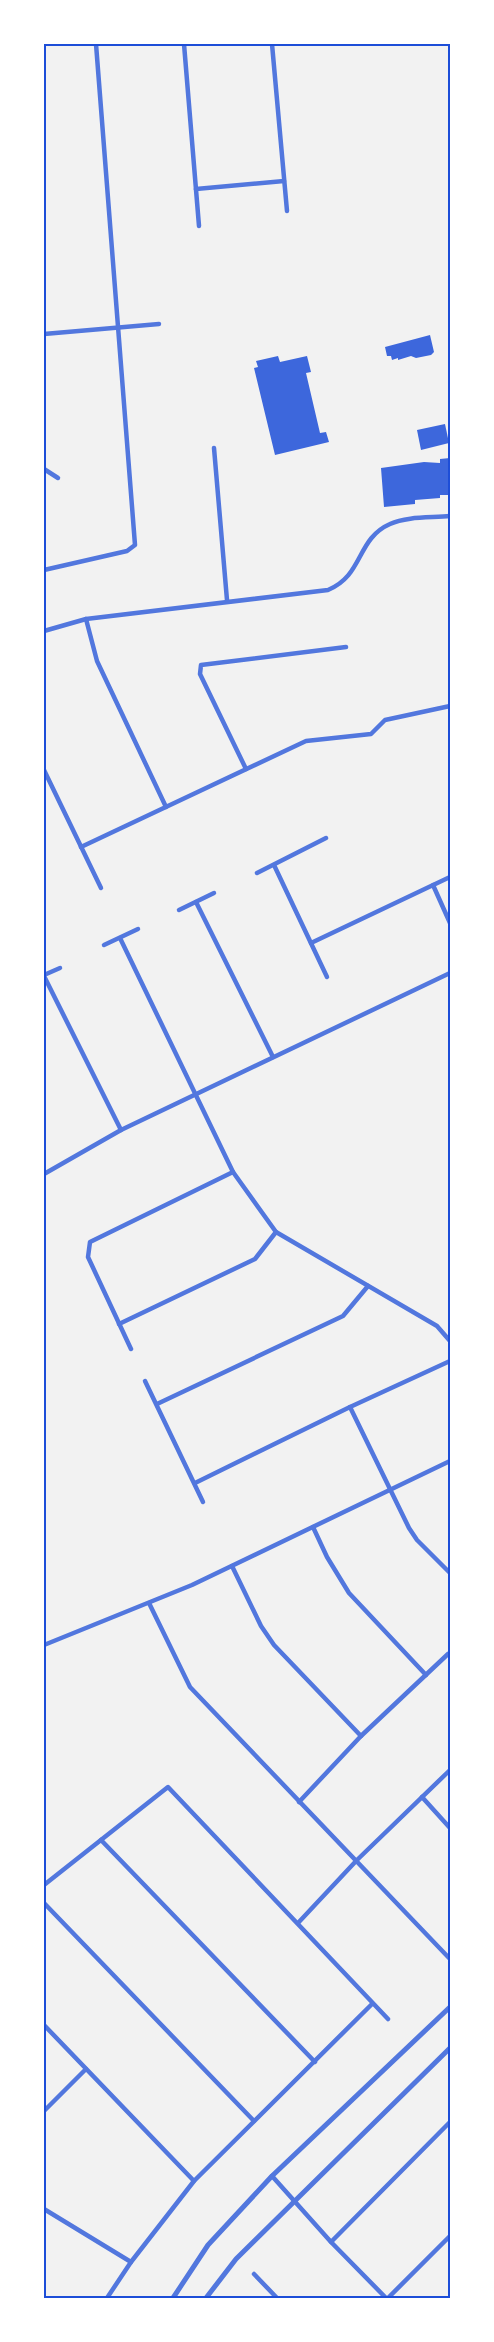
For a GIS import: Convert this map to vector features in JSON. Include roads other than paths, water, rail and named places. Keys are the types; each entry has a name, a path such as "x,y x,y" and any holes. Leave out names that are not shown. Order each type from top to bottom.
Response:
{"street":[{"path":"44,570 127,551 135,545 120,328 96,44"},
{"path":"184,44 199,226"},
{"path":"272,44 287,212"},
{"path":"196,189 284,181"},
{"path":"44,334 159,324"},
{"path":"214,448 227,600"},
{"path":"44,469 57,478"},
{"path":"44,631 86,619 227,600 328,590 348,577 368,541 379,530 399,521 450,516"},
{"path":"86,619 97,661 166,807"},
{"path":"246,769 200,674 201,664 346,647"},
{"path":"81,847 306,741 370,734 385,720 450,706"},
{"path":"44,770 100,888"},
{"path":"257,873 326,838"},
{"path":"274,865 327,977"},
{"path":"311,943 450,877"},
{"path":"433,885 450,923"},
{"path":"179,910 214,893"},
{"path":"196,902 273,1058"},
{"path":"104,945 138,929"},
{"path":"120,938 233,1172 276,1232 437,1326 450,1341"},
{"path":"60,968 44,976 121,1130"},
{"path":"44,1172 121,1130 450,973"},
{"path":"130,1348 88,1257 90,1242 233,1172"},
{"path":"119,1324 255,1259 276,1232"},
{"path":"157,1404 343,1316 368,1286"},
{"path":"195,1483 450,1361"},
{"path":"145,1381 203,1502"},
{"path":"350,1407 409,1528 417,1540 450,1573"},
{"path":"44,1645 149,1603 232,1566 450,1461"},
{"path":"313,1527 327,1557 349,1593 426,1676"},
{"path":"232,1566 261,1626 274,1645 361,1736"},
{"path":"149,1603 190,1687 450,1959"},
{"path":"299,1802 361,1736 448,1654"},
{"path":"298,1923 357,1860 448,1771"},
{"path":"44,1885 168,1787 388,2019"},
{"path":"422,1797 450,1828"},
{"path":"101,1840 315,2062"},
{"path":"44,1903 254,2121"},
{"path":"107,2298 131,2262 194,2181 372,2004"},
{"path":"173,2298 208,2245 272,2176 450,2007"},
{"path":"44,2025 194,2181"},
{"path":"206,2298 236,2259 450,2048"},
{"path":"44,2111 86,2069"},
{"path":"331,2242 450,2122"},
{"path":"272,2176 331,2242 387,2298 450,2236"},
{"path":"44,2209 131,2262"},
{"path":"254,2274 274,2297"}]}
